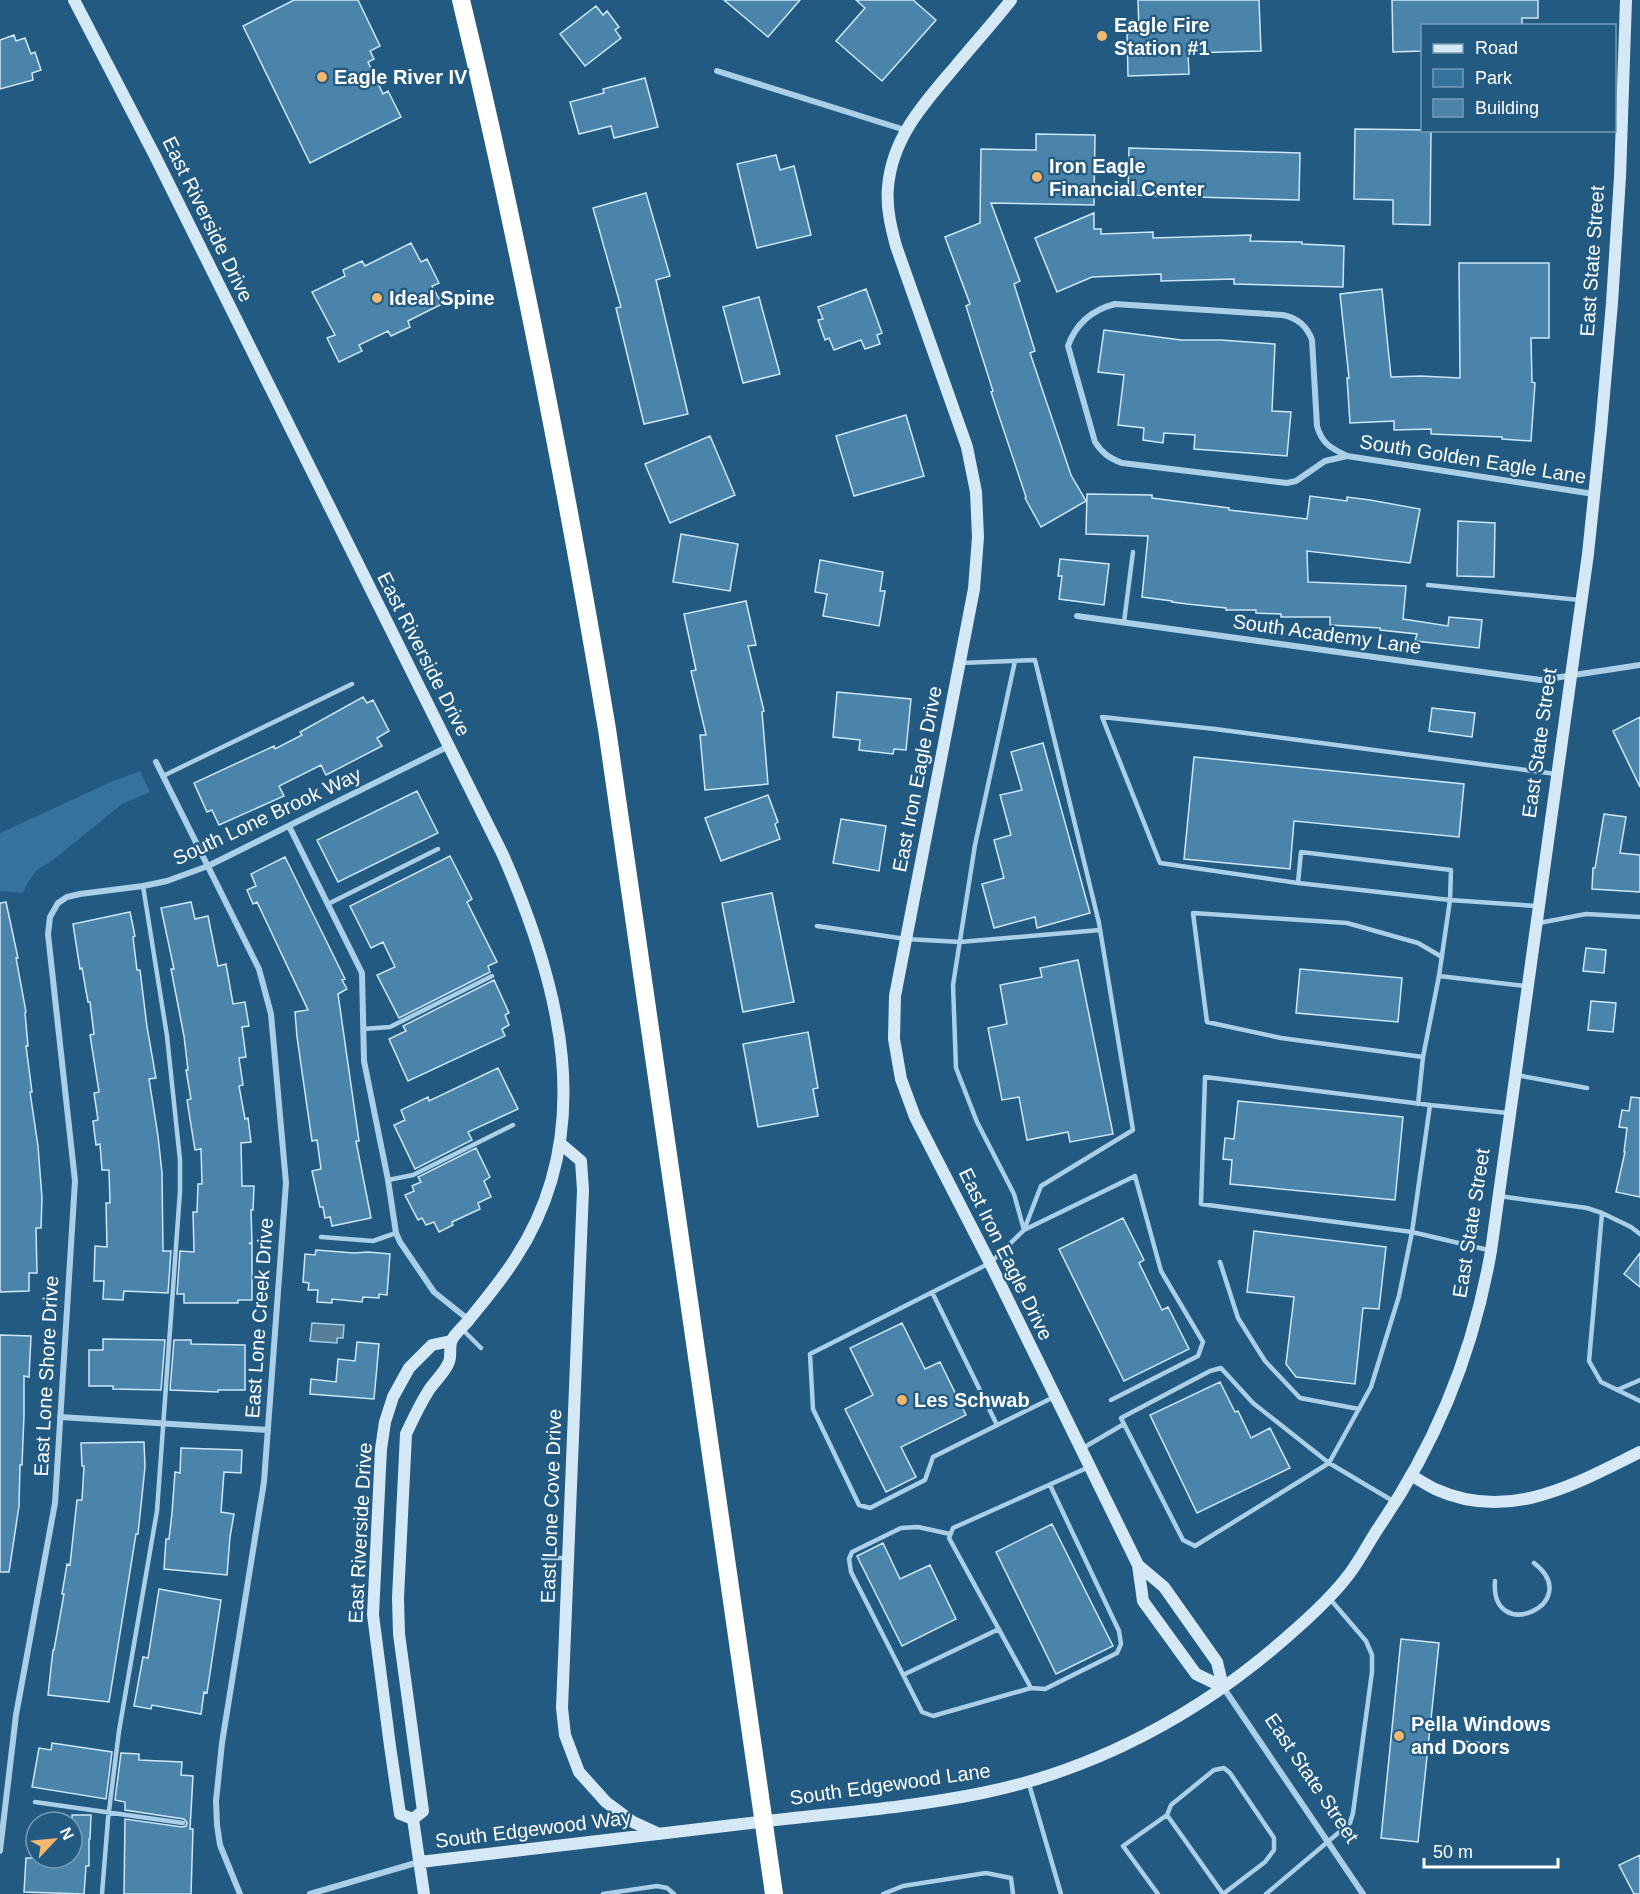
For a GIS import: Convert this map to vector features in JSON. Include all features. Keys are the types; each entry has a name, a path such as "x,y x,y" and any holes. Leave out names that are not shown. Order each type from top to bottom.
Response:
{"highway":[{"path":"461,0 518,248 546,385 606,718 774,1894"}],"street":[{"name":"East Riverside Drive","path":"74,0 155,156 512,876 539,949 560,1036 564,1079 561,1144 547,1192 527,1238 514,1260 451,1341 450,1363 420,1405 406,1434 398,1598 399,1634 423,1811 413,1819"},
{"name":"East Iron Eagle Drive","path":"1011,0 921,106 905,130 893,158 888,187 889,217 896,246 967,447 976,492 978,537 977,562 959,663 895,996 894,1039 901,1079 915,1117 990,1263 1138,1566 1143,1601 1196,1674 1223,1687"},
{"name":"East State Street","path":"1411,1475 1452,1392 1476,1324 1491,1251 1594,494 1613,292 1620,177 1626,0"},
{"path":"717,71 905,130"},
{"name":"South Golden Eagle Lane","path":"1347,456 1325,461 1296,481 1287,483 1122,463 1110,459 1095,442 1087,416 1068,346 1072,334 1090,315 1103,307 1115,304 1292,317 1307,328 1312,340 1317,426 1320,437 1329,446 1347,456 1594,494"},
{"name":"South Academy Lane","path":"1077,616 1541,680 1640,665"},
{"name":"South Lone Brook Way","path":"58,903 67,897 80,894 167,881 208,866 449,746"},
{"name":"East Lone Creek Drive","path":"156,762 259,969 271,1014 286,1183 264,1482 222,1743 216,1801 220,1845 240,1894"},
{"path":"289,826 362,973 364,1061 388,1180 396,1233 434,1292 465,1324"},
{"name":"East Lone Shore Drive","path":"0,1851 16,1715 55,1503 75,1181 48,934 50,917 58,903"},
{"name":"East Lone Cove Drive","path":"561,1144 581,1161 583,1190 562,1708 565,1735 579,1772 606,1802 633,1822 660,1834"},
{"name":"East Riverside Drive","path":"413,1819 400,1814 375,1634 374,1577 381,1449 393,1397 409,1368 432,1345 451,1341"},
{"path":"60,1417 267,1430"},
{"path":"1411,1475 1436,1490 1473,1501 1493,1503 1529,1499 1569,1487 1640,1452"},
{"name":"South Edgewood Lane","path":"764,1821 846,1814 985,1792 1086,1762 1139,1738 1190,1710 1259,1662 1310,1616 1350,1574 1411,1475"},
{"name":"East Iron Eagle Drive","path":"1138,1566 1164,1587 1217,1662 1223,1687"},
{"name":"East State Street","path":"1223,1687 1363,1894"},
{"name":"East Riverside Drive","path":"413,1819 424,1894"},
{"name":"South Edgewood Way","path":"310,1894 420,1862 764,1821"}],"lane":[{"path":"1124,622 1133,552"},
{"path":"1428,585 1581,600"},
{"path":"959,663 1035,660 1100,930 1133,1130 1041,1186 1024,1230"},
{"path":"1015,661 975,845 953,985 956,1068 977,1122 1014,1194 1024,1230"},
{"path":"163,776 352,684"},
{"path":"1539,906 1450,900 1298,883 1160,863 1102,717 1215,729 1557,774"},
{"path":"328,903 438,849"},
{"path":"1298,883 1301,852 1451,870 1450,900 1442,957 1423,1057 1418,1104"},
{"path":"102,1894 119,1731 157,1511 180,1191 180,1160 166,1036 143,886"},
{"path":"1423,1057 1281,1038 1208,1022 1193,913 1347,923 1418,943 1442,957"},
{"path":"1537,923 1586,914 1640,917"},
{"path":"817,926 906,939 960,942 1100,930"},
{"path":"363,1029 390,1027 492,976"},
{"path":"1439,976 1528,986"},
{"path":"1516,1075 1587,1088"},
{"path":"1491,1251 1412,1232 1200,1204 1205,1077 1430,1106 1511,1113"},
{"path":"1396,1502 1329,1463 1252,1403 1221,1368 1210,1371 1121,1418 1183,1540 1195,1546 1329,1463 1371,1387 1399,1296 1412,1232 1430,1106"},
{"path":"388,1180 413,1175 513,1125"},
{"path":"1054,1397 933,1457 925,1480 870,1508 859,1505 813,1409 810,1354 990,1263 1024,1230 1135,1176 1161,1271 1203,1342 1198,1356 1111,1400"},
{"path":"1499,1196 1587,1208 1631,1227 1640,1234"},
{"path":"1602,1214 1589,1361 1601,1382 1640,1401"},
{"path":"321,1237 373,1241 396,1233"},
{"path":"1220,1262 1238,1318 1265,1361 1300,1398 1359,1409"},
{"path":"932,1292 997,1425"},
{"path":"465,1324 481,1348"},
{"path":"1617,1390 1640,1380"},
{"path":"1080,1450 1124,1424"},
{"path":"1031,1688 949,1538 950,1534 953,1528 1089,1467"},
{"path":"950,1534 918,1527 902,1528 852,1552 849,1559 851,1572 922,1712 933,1716 1031,1688 1045,1689 1117,1653 1121,1644 1119,1631 1050,1485"},
{"path":"543,1558 568,1558"},
{"path":"1495,1581 1496,1599 1502,1607 1519,1615 1537,1610 1544,1604 1549,1586 1547,1576 1534,1563"},
{"path":"1266,1894 1350,1823 1353,1813 1372,1672 1372,1654 1366,1641 1328,1597"},
{"path":"903,1675 999,1629"},
{"path":"1455,1742 1507,1746"},
{"path":"1158,1894 1123,1846 1167,1815 1171,1805 1214,1770 1224,1768 1230,1773 1274,1838 1274,1850 1265,1862 1222,1894 1167,1815"},
{"path":"1028,1781 1061,1894"},
{"path":"35,1802 183,1823"},
{"path":"883,1894 903,1886 986,1873 1011,1878 1013,1894"},
{"path":"603,1894 657,1886 667,1888 674,1894"}],"green space":[{"path":"140,771 150,792 122,804 53,860 37,870 23,893 0,891 0,833"}],"shaded area":[{"path":"312,1323 344,1325 343,1338 337,1338 337,1343 310,1341"}],"building":[{"name":"Eagle River IV","path":"294,0 358,0 380,46 370,51 374,59 368,62 383,94 388,91 401,117 310,163 243,26"},
{"path":"724,0 800,0 768,37"},
{"path":"856,0 913,0 936,20 882,81 836,41 865,8"},
{"path":"1138,0 1259,0 1261,51 1188,53 1189,74 1128,76 1127,31 1139,31"},
{"path":"1392,0 1538,0 1538,18 1522,18 1522,24 1421,24 1421,51 1393,52"},
{"path":"596,6 603,15 607,11 619,27 615,30 621,38 585,66 560,34"},
{"path":"14,35 16,41 25,38 31,54 35,52 41,70 32,73 33,80 0,89 0,40"},
{"path":"645,78 658,127 614,138 611,126 579,134 570,102 604,93 603,89"},
{"path":"1355,129 1431,132 1430,225 1393,224 1393,200 1354,199"},
{"path":"1036,134 1095,135 1094,205 991,203 1020,281 1014,284 1035,351 1030,353 1071,475 1086,501 1041,527 1025,498 966,306 970,304 945,237 980,223 981,149 1036,150"},
{"path":"1129,148 1300,153 1299,200 1128,195"},
{"path":"776,155 780,170 794,166 811,235 757,248 737,164"},
{"path":"646,193 670,276 656,280 688,414 644,424 616,308 621,307 593,208"},
{"path":"1094,213 1094,229 1101,229 1101,234 1153,232 1153,238 1251,235 1250,241 1344,246 1343,287 1234,284 1234,279 1161,281 1161,274 1092,277 1057,292 1035,238"},
{"name":"Ideal Spine","path":"411,243 421,262 427,259 439,283 432,286 442,304 408,321 410,327 391,336 388,331 359,345 362,351 339,362 327,338 335,335 312,292 345,276 343,270 362,261 365,266"},
{"path":"1459,263 1549,263 1549,338 1531,338 1532,382 1535,383 1531,441 1502,439 1502,437 1431,434 1431,429 1394,430 1394,421 1350,423 1347,378 1349,378 1340,294 1382,289 1391,377 1460,378"},
{"path":"866,289 882,333 877,335 880,344 865,349 861,340 834,350 829,338 825,340 818,320 823,319 818,307"},
{"path":"759,297 780,374 743,383 723,307"},
{"path":"1104,330 1181,340 1275,344 1272,411 1291,412 1287,456 1194,449 1195,435 1164,433 1163,443 1143,440 1144,428 1118,425 1124,375 1098,372"},
{"path":"906,415 924,476 854,496 836,436"},
{"path":"710,436 735,495 670,523 645,464"},
{"path":"1087,494 1152,495 1152,498 1229,508 1229,510 1307,519 1310,496 1347,501 1347,497 1420,509 1410,563 1307,551 1308,582 1406,586 1403,619 1448,626 1449,617 1482,620 1479,648 1415,641 1417,634 1380,630 1380,628 1330,625 1330,617 1281,617 1281,614 1256,613 1256,610 1226,610 1226,608 1142,597 1148,536 1086,534"},
{"path":"1458,521 1495,523 1494,577 1457,576"},
{"path":"681,534 738,544 730,591 673,582"},
{"path":"1060,559 1109,564 1104,605 1059,599 1062,576 1058,576"},
{"path":"820,560 883,572 880,591 885,591 879,626 823,616 827,594 815,592"},
{"path":"746,601 756,645 748,646 764,711 762,712 768,784 705,790 700,735 706,735 691,671 696,670 684,614"},
{"path":"837,692 911,699 906,750 894,749 893,754 859,750 860,740 833,737"},
{"path":"363,697 367,703 373,700 389,731 377,738 382,746 326,775 321,765 279,786 284,796 219,825 212,810 207,812 194,783 274,746 275,749 302,735 300,732"},
{"path":"1432,708 1475,713 1472,737 1429,731"},
{"path":"1640,717 1640,787 1613,731"},
{"path":"1043,743 1090,913 1037,928 1035,917 994,928 982,884 1004,878 994,840 1011,835 1000,795 1022,790 1011,752"},
{"path":"1194,757 1464,784 1459,837 1294,821 1290,869 1184,859"},
{"path":"417,791 438,833 338,882 317,840"},
{"path":"768,795 778,822 775,824 780,839 721,861 705,818"},
{"path":"1604,814 1626,817 1620,853 1640,855 1640,892 1592,889 1593,868 1595,868"},
{"path":"841,819 886,826 879,871 833,863"},
{"path":"450,856 472,899 467,902 497,962 488,966 490,972 399,1018 377,975 395,967 383,942 371,948 350,906"},
{"path":"285,857 345,979 342,980 347,989 338,994 359,1141 356,1141 371,1218 332,1226 330,1217 325,1218 323,1207 320,1207 312,1171 321,1169 317,1140 312,1141 297,1037 295,1012 308,1010 257,902 253,904 247,890 256,886 251,874"},
{"path":"772,893 794,1002 743,1012 722,903"},
{"path":"6,902 26,1012 28,1046 26,1046 42,1198 41,1228 36,1228 37,1273 29,1273 29,1291 0,1292 0,903"},
{"path":"191,902 195,919 208,916 218,966 226,964 233,1004 245,1002 249,1026 242,1027 246,1057 239,1058 243,1085 239,1086 245,1119 248,1118 251,1142 241,1143 242,1186 254,1186 253,1210 251,1210 252,1243 249,1243 252,1244 252,1300 238,1300 238,1303 184,1303 184,1294 177,1294 180,1251 194,1252 193,1212 197,1212 198,1184 202,1184 201,1149 195,1150 187,1100 191,1099 184,1036 171,969 174,969 161,908"},
{"path":"130,912 135,936 133,937 137,970 140,970 156,1078 149,1079 162,1173 163,1251 171,1251 168,1293 124,1291 123,1300 103,1299 104,1281 94,1281 95,1246 107,1247 106,1203 110,1203 109,1170 102,1170 100,1144 96,1145 93,1121 98,1120 94,1093 99,1092 90,1035 94,1034 90,1002 88,1002 82,968 80,969 73,924"},
{"path":"1586,948 1606,950 1604,973 1583,971"},
{"path":"1078,960 1113,1134 1070,1142 1068,1132 1027,1140 1019,1097 1002,1100 988,1028 1007,1024 1000,985 1042,977 1040,968"},
{"path":"1300,969 1402,978 1398,1022 1296,1013"},
{"path":"494,980 509,1013 505,1015 509,1025 502,1029 505,1036 408,1081 389,1039 406,1031 403,1026"},
{"path":"1591,1001 1616,1003 1613,1032 1588,1030"},
{"path":"808,1032 818,1088 813,1089 818,1116 758,1127 743,1044"},
{"path":"498,1068 518,1109 468,1132 472,1140 415,1169 394,1125 405,1120 401,1110 428,1097 429,1101"},
{"path":"1631,1097 1640,1098 1640,1197 1616,1192 1625,1152 1627,1128 1619,1127 1622,1110 1629,1111"},
{"path":"1238,1101 1403,1117 1395,1200 1230,1184 1232,1160 1223,1159 1225,1138 1234,1139"},
{"path":"476,1148 490,1177 484,1181 491,1197 478,1203 480,1209 452,1222 453,1225 439,1232 434,1222 426,1225 422,1218 418,1220 405,1195 414,1191 412,1186 421,1182 418,1177"},
{"path":"1123,1218 1144,1260 1139,1263 1162,1310 1168,1307 1189,1349 1124,1381 1059,1249"},
{"path":"1254,1231 1386,1247 1379,1309 1363,1308 1355,1384 1296,1377 1286,1364 1294,1297 1247,1292"},
{"path":"316,1250 390,1254 387,1295 379,1294 379,1298 363,1297 362,1302 332,1299 332,1303 317,1302 318,1290 308,1290 309,1283 303,1282 305,1254 315,1255"},
{"path":"1640,1253 1640,1287 1624,1274"},
{"path":"902,1323 925,1369 940,1362 966,1415 901,1447 916,1477 886,1492 845,1409 873,1395 850,1348"},
{"path":"0,1335 31,1336 29,1377 24,1376 19,1506 9,1572 0,1572"},
{"path":"103,1339 165,1340 161,1390 89,1386 89,1350 103,1350"},
{"path":"174,1340 191,1340 191,1344 245,1345 245,1390 218,1390 218,1392 170,1390"},
{"path":"357,1342 379,1344 374,1399 310,1394 311,1379 336,1382 338,1359 355,1361"},
{"path":"1220,1382 1251,1438 1270,1428 1290,1468 1197,1513 1150,1415"},
{"path":"144,1442 145,1467 138,1534 136,1534 109,1702 48,1695 67,1564 70,1565 77,1500 82,1500 84,1466 82,1466 81,1443"},
{"path":"181,1448 242,1450 241,1473 224,1472 221,1512 234,1514 227,1575 164,1569 175,1472 180,1473"},
{"path":"1052,1524 1113,1646 1056,1674 996,1552"},
{"path":"883,1543 900,1579 930,1565 956,1619 902,1646 857,1556"},
{"path":"159,1589 221,1600 207,1693 204,1692 201,1714 152,1705 151,1709 134,1706 143,1657 148,1658"},
{"path":"1401,1639 1439,1643 1418,1842 1381,1838"},
{"path":"52,1743 112,1752 106,1799 32,1787 39,1748 51,1750"},
{"path":"121,1753 139,1754 139,1760 182,1762 181,1775 193,1776 190,1829 193,1829 191,1894 124,1894 125,1819 182,1827 187,1823 184,1819 125,1810 125,1802 115,1800"},
{"path":"84,1815 91,1815 89,1866 86,1866 84,1894 24,1892 25,1870 84,1870"},
{"path":"1640,1855 1640,1894 1634,1894 1619,1865"}],"place":[{"name":"Eagle Fire Station #1","path":"1102,36"},
{"name":"Eagle River IV","path":"322,77"},
{"name":"Iron Eagle Financial Center","path":"1037,177"},
{"name":"Ideal Spine","path":"377,298"},
{"name":"Les Schwab","path":"902,1400"},
{"name":"Pella Windows and Doors","path":"1399,1736"}]}
